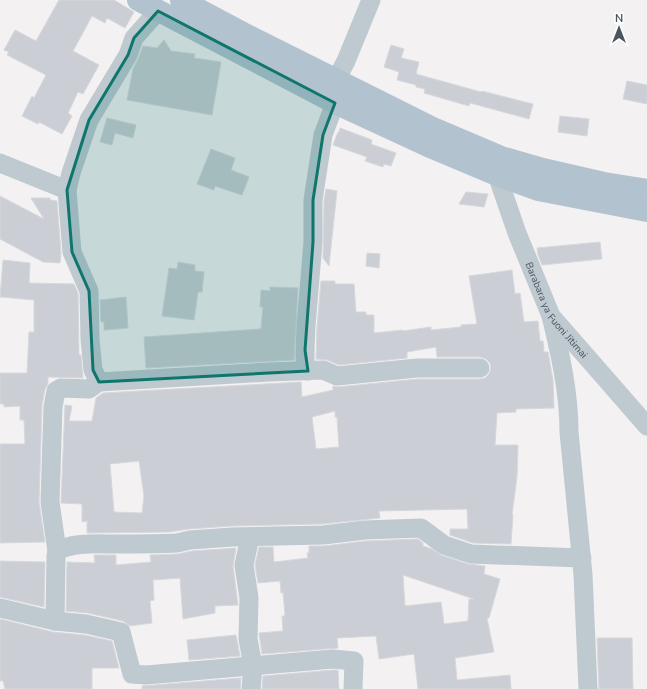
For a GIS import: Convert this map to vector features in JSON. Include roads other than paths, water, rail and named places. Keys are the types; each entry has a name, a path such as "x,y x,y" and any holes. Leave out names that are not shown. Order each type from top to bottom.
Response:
{"main road":[{"path":"138,0 335,103 428,146 499,166 543,169 604,183 647,190"},
{"path":"181,0 435,129 538,190 647,211"}],"street":[{"path":"336,80 346,62 371,0"},
{"path":"99,382 93,370 88,291 72,252 67,190 71,173 89,120 128,56 134,38 158,11"},
{"path":"308,371 305,365 305,338 313,242 313,200 324,135 335,103"},
{"path":"0,163 67,190"},
{"name":"Barabara ya Fuoni Jitimai","path":"499,166 517,233 551,316 647,426"},
{"path":"551,316 560,353 569,415 569,432 582,558 588,689"},
{"path":"55,621 57,551 50,502 53,407 56,391 61,388 89,389 99,382 269,372 323,370 337,376 417,368 480,368"},
{"path":"57,551 62,548 92,544 163,544 190,540 324,535 365,530 421,528 444,545 471,554 582,558"},
{"path":"250,537 244,565 249,598 248,639 253,666 251,689"},
{"path":"0,608 55,621 86,624 121,632 132,674 146,675 333,659 354,661 353,689"}]}
